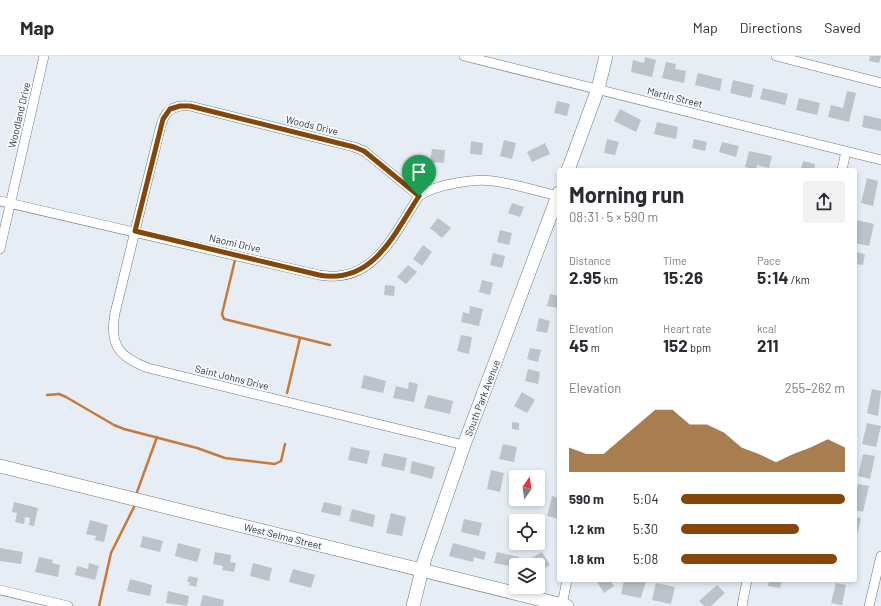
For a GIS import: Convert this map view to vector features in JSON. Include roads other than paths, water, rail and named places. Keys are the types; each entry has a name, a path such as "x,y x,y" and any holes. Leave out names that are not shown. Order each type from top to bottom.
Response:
{"street":[{"name":"Woodland Drive","path":"0,249 44,56"},
{"name":"Martin Street","path":"464,56 881,160"},
{"path":"569,168 598,90 606,56"},
{"path":"776,56 881,83"},
{"name":"Woods Drive","path":"135,231 163,119 170,109 180,106 190,106 354,147 364,151 419,196"},
{"path":"842,168 846,151"},
{"path":"419,196 427,190 447,185 485,180 557,195"},
{"name":"Naomi Drive","path":"0,201 135,231 319,275 339,277 359,271 375,259 383,250 419,196"},
{"name":"South Park Avenue","path":"413,606 422,570 464,445 557,200"},
{"name":"Saint Johns Drive","path":"135,231 113,324 115,343 119,351 130,360 148,368 464,445"},
{"name":"West Selma Street","path":"0,466 564,605"},
{"path":"869,606 881,556"},
{"path":"564,605 567,582"},
{"path":"742,606 748,582"},
{"path":"0,590 68,606"}],"waterway":[{"path":"235,260 222,314 224,319 330,345"},
{"path":"287,393 300,338"},
{"path":"47,395 59,394 66,397 114,425 124,429 197,448 225,458 275,464 281,461 285,444"},
{"path":"137,492 157,437"},
{"path":"99,606 111,553 134,507"}]}
